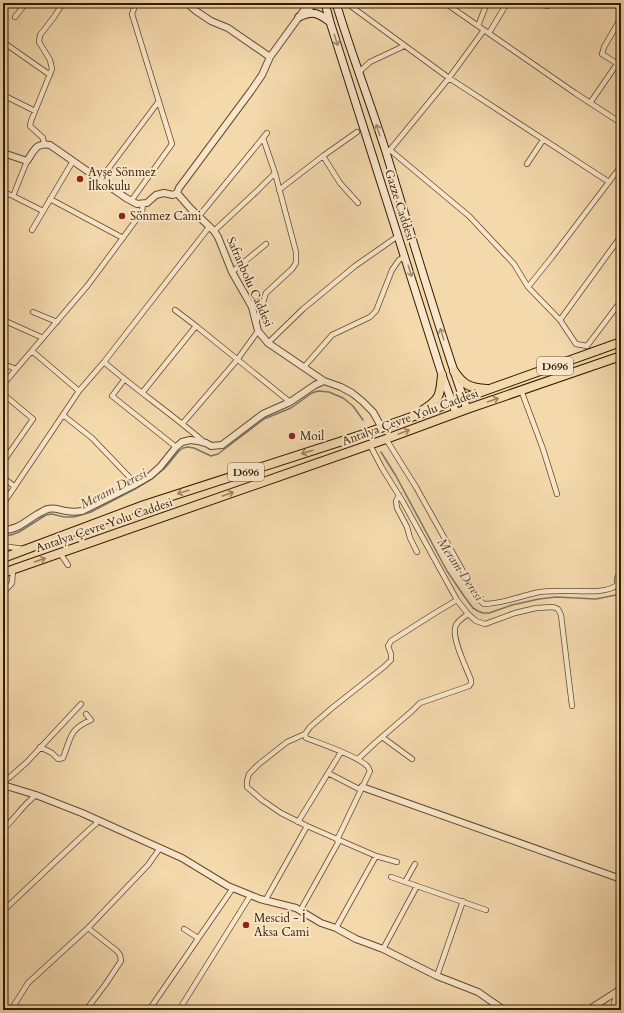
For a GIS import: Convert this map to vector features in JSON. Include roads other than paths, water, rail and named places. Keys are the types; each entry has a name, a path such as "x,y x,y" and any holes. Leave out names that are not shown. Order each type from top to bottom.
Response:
{"highway":[{"name":"Antalya Çevre Yolu Caddesi","path":"3,558 144,505 382,428 452,402 490,390 588,350 621,342"},
{"name":"Antalya Çevre Yolu Caddesi","path":"3,573 386,439 520,390 621,356"},
{"path":"454,372 460,380 469,386 490,390"},
{"path":"415,416 434,402 439,395 442,375"}],"main road":[{"name":"Gazze Caddesi","path":"325,3 442,375 456,413"},
{"name":"Gazze Caddesi","path":"336,3 387,151 454,372 467,409"},
{"path":"298,17 315,13 321,15 330,22"}],"street":[{"path":"15,17 26,3"},
{"path":"44,144 43,138 30,126 52,69 50,60 39,42 40,35 63,3"},
{"path":"131,201 172,144 132,14 136,3"},
{"path":"187,3 211,21 228,28 270,57"},
{"path":"13,196 27,161 37,146 44,144 50,145 137,204 147,202 156,195 164,193 173,195 177,193 179,188 251,91 262,75 270,57 309,3"},
{"path":"298,17 307,12 313,3"},
{"path":"445,3 621,123"},
{"path":"478,26 487,3"},
{"path":"489,34 507,3"},
{"path":"538,3 548,6 550,3"},
{"path":"352,7 448,78 609,182"},
{"path":"590,103 619,65 602,54 604,47 621,18"},
{"path":"484,30 448,78 387,151 469,216 514,264 528,287 560,320 576,344 588,350 621,301"},
{"path":"3,42 50,75"},
{"path":"359,72 370,62 404,46"},
{"path":"3,96 35,111"},
{"path":"100,180 159,101"},
{"path":"279,190 357,132"},
{"path":"199,216 267,133"},
{"path":"256,324 266,293 292,269 296,263 296,252 275,173 263,138"},
{"path":"527,164 543,140"},
{"path":"3,153 27,161"},
{"path":"323,156 340,183 358,203"},
{"path":"32,230 73,161"},
{"path":"528,287 621,166"},
{"path":"3,504 79,391 212,228 257,191 275,173"},
{"path":"3,192 43,211"},
{"name":"Safranbolu Caddesi","path":"177,193 191,210 212,228 218,237 232,272 252,307 258,331 268,343 324,381 352,393 373,412 382,428"},
{"path":"50,199 123,238"},
{"path":"3,386 88,285 142,212 143,203"},
{"path":"268,343 303,309 355,266 398,236"},
{"path":"560,320 621,236"},
{"path":"232,272 266,244"},
{"path":"304,367 332,335 370,317 376,311 392,270 399,260 405,256"},
{"path":"175,310 290,402"},
{"path":"33,312 57,322"},
{"path":"3,320 43,338"},
{"path":"142,393 196,326"},
{"path":"182,423 237,360 258,331"},
{"path":"32,351 79,391"},
{"path":"104,362 124,380 182,423 206,443"},
{"path":"3,364 16,369"},
{"path":"124,380 112,396 176,447"},
{"path":"3,530 11,530 22,525 48,509 75,512 82,511 150,476 182,442 198,440 211,446 222,445 263,414 290,402 315,385 324,381"},
{"path":"520,390 557,494"},
{"path":"3,394 33,419 3,462"},
{"path":"63,416 92,438 136,484"},
{"path":"386,439 416,487 479,600 484,604 492,604 536,592 591,592 621,587"},
{"path":"370,444 382,468 399,495 457,600 468,614 476,621 485,624 516,613 536,608 553,607 558,609 561,616 572,706"},
{"path":"3,478 14,486"},
{"path":"399,495 396,501 397,508 418,552"},
{"path":"3,546 25,549"},
{"path":"60,553 68,565"},
{"path":"3,593 12,583 13,570"},
{"path":"613,588 617,586 619,574"},
{"path":"397,862 376,856 298,822 262,800 247,787 247,781 249,774 259,764 287,742 305,734 315,722 385,666 391,660 391,654 388,646 391,642 457,600"},
{"path":"358,759 420,703 469,686 471,680 454,634 456,625 468,614"},
{"path":"3,782 27,762 80,704"},
{"path":"40,747 52,753 58,759 63,758 71,735 83,723 91,720 86,714"},
{"path":"300,911 338,840 370,771 367,766 358,759 306,738 305,734"},
{"path":"382,737 412,759"},
{"path":"298,822 341,752"},
{"path":"328,773 362,788 621,879"},
{"path":"3,785 36,795 97,819 182,858 228,886 250,896 296,908 322,923 336,928 356,939 383,949 437,976 478,992 504,1010"},
{"path":"3,830 27,802 36,795"},
{"path":"3,911 92,828 96,824 97,819"},
{"path":"265,901 307,826"},
{"path":"11,1010 28,983 88,928 148,865 160,848"},
{"path":"336,928 376,856"},
{"path":"405,882 415,864"},
{"path":"391,877 486,910"},
{"path":"383,949 417,886"},
{"path":"149,1010 233,888"},
{"path":"178,1010 250,896"},
{"path":"437,976 463,901"},
{"path":"86,1010 121,961 120,955 117,951 88,928"},
{"path":"184,929 198,938"},
{"path":"588,1010 619,991"},
{"path":"613,1010 619,991"}],"waterway":[{"name":"Meram Deresi","path":"3,536 19,532 46,515 52,514 64,517 74,517 91,512 153,478 165,468 183,448 194,448 211,456 218,454 264,419 291,408 312,393 318,391 329,392 343,398 353,406 363,420"},
{"name":"Meram Deresi","path":"381,452 396,476 447,571 473,608 478,611 489,613 512,605 539,599 556,597 596,599 621,594"}],"place":[{"name":"Ayşe Sönmez İlkokulu","path":"80,179"},
{"name":"Sönmez Cami","path":"122,216"},
{"name":"Moil","path":"292,436"},
{"name":"Mescid - İ Aksa Cami","path":"246,925"}]}
